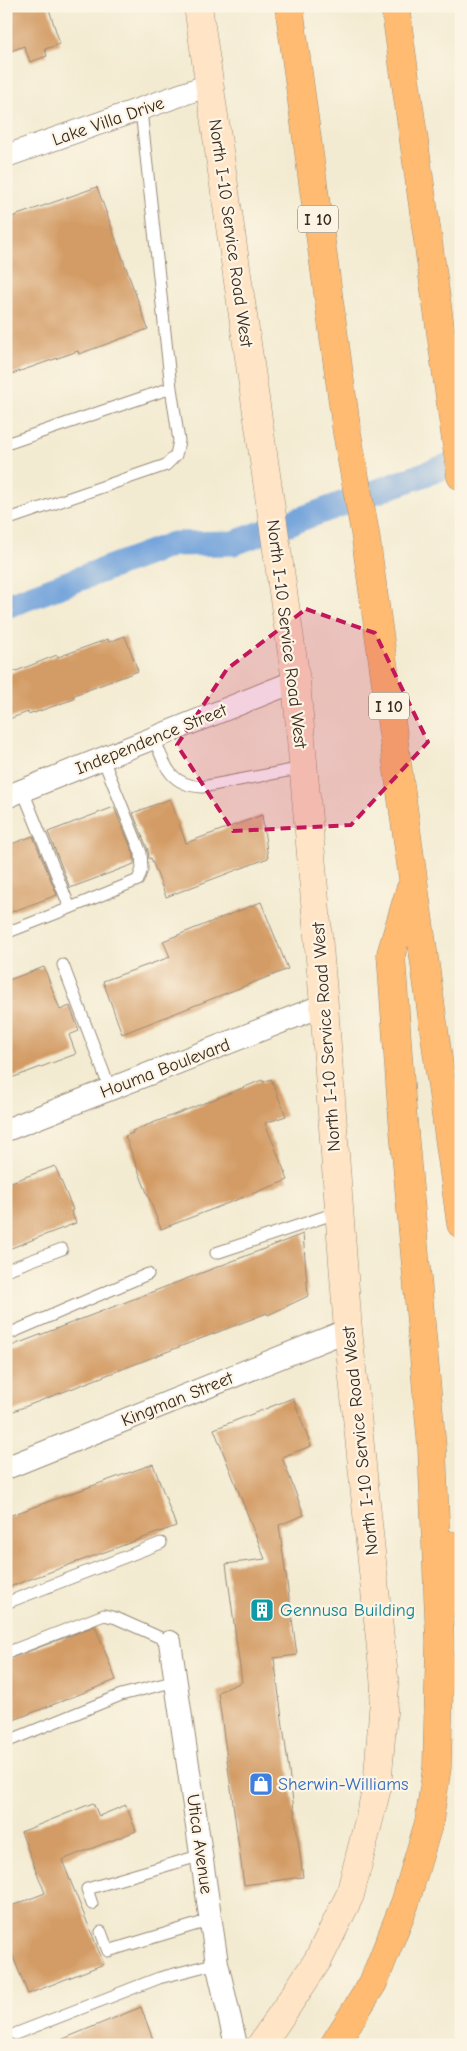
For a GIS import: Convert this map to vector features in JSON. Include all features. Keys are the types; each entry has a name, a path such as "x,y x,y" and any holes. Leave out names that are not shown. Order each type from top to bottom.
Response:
{"highway":[{"name":"I 10","path":"288,6 347,433 365,533 461,1224"},
{"path":"395,6 461,476"},
{"path":"334,2045 373,1983 406,1903 430,1822 437,1767 440,1642 432,1448 401,1097 392,954 413,879"},
{"path":"432,1448 461,1604"}],"street":[{"name":"North I-10 Service Road West","path":"198,6 296,681 324,1005 348,1330 385,1687 377,1788 350,1895 318,1960 238,2043"},
{"name":"Lake Villa Drive","path":"6,156 209,85"},
{"name":"Independence Street","path":"14,794 296,681"},
{"name":"Houma Boulevard","path":"6,1130 324,1005"},
{"name":"Kingman Street","path":"6,1468 348,1330"},
{"name":"Utica Avenue","path":"170,1642 217,1963 238,2043"}],"lane":[{"path":"6,520 166,465 176,455 179,441 171,388 141,110"},
{"path":"6,444 171,388"},
{"path":"154,738 164,764 175,780 188,786 202,787 303,768"},
{"path":"11,931 138,880 142,868 141,854 102,759"},
{"path":"14,794 70,908"},
{"path":"63,965 110,1089"},
{"path":"216,1253 339,1212"},
{"path":"6,1270 62,1249"},
{"path":"6,1335 148,1274"},
{"path":"6,1603 161,1544"},
{"path":"6,1653 104,1615 116,1618 170,1642"},
{"path":"6,1742 122,1695 176,1681"},
{"path":"92,1904 87,1889 202,1855"},
{"path":"101,1932 108,1951 211,1920"},
{"path":"15,2034 159,1978 217,1963"}],"highlighted area":[{"path":"306,609 375,633 428,742 351,825 233,831 177,745 227,669"}],"building":[{"path":"6,6 48,6 60,44 45,49 47,56 30,62 24,46 6,53"},
{"path":"97,187 148,329 79,354 78,351 6,376 6,219"},
{"path":"125,636 138,671 77,694 73,696 74,699 34,713 28,714 28,712 6,720 6,675 57,655 58,657 108,639 109,642"},
{"path":"170,799 186,843 262,815 268,858 166,897 151,858 149,859 148,850 133,813"},
{"path":"114,807 134,855 134,864 70,888 48,832"},
{"path":"33,836 57,895 6,914 6,846"},
{"path":"261,902 288,969 122,1034 103,981 170,957 163,941"},
{"path":"44,967 60,1010 70,1006 79,1031 69,1035 76,1054 6,1080 6,981"},
{"path":"271,1079 286,1116 265,1123 288,1180 161,1229 125,1136 133,1133 132,1131 262,1080 263,1082"},
{"path":"55,1166 73,1210 71,1211 76,1223 6,1250 6,1184"},
{"path":"303,1234 308,1296 268,1315 267,1313 6,1414 6,1348"},
{"path":"293,1398 311,1446 282,1457 304,1515 279,1525 297,1655 274,1658 303,1877 244,1885 218,1692 242,1682 226,1564 265,1559 214,1429"},
{"path":"153,1464 176,1526 6,1588 6,1517"},
{"path":"95,1626 116,1680 6,1723 6,1660"},
{"path":"93,1803 99,1816 126,1805 136,1831 62,1860 104,1964 28,1994 6,1939 6,1908 45,1893 21,1832"},
{"path":"141,2007 155,2045 51,2045 51,2044"}],"waterway":[{"path":"6,606 173,544 234,543 461,461"}],"place":[{"name":"Gennusa Building","path":"262,1610"},
{"name":"Sherwin-Williams","path":"261,1784"}]}
